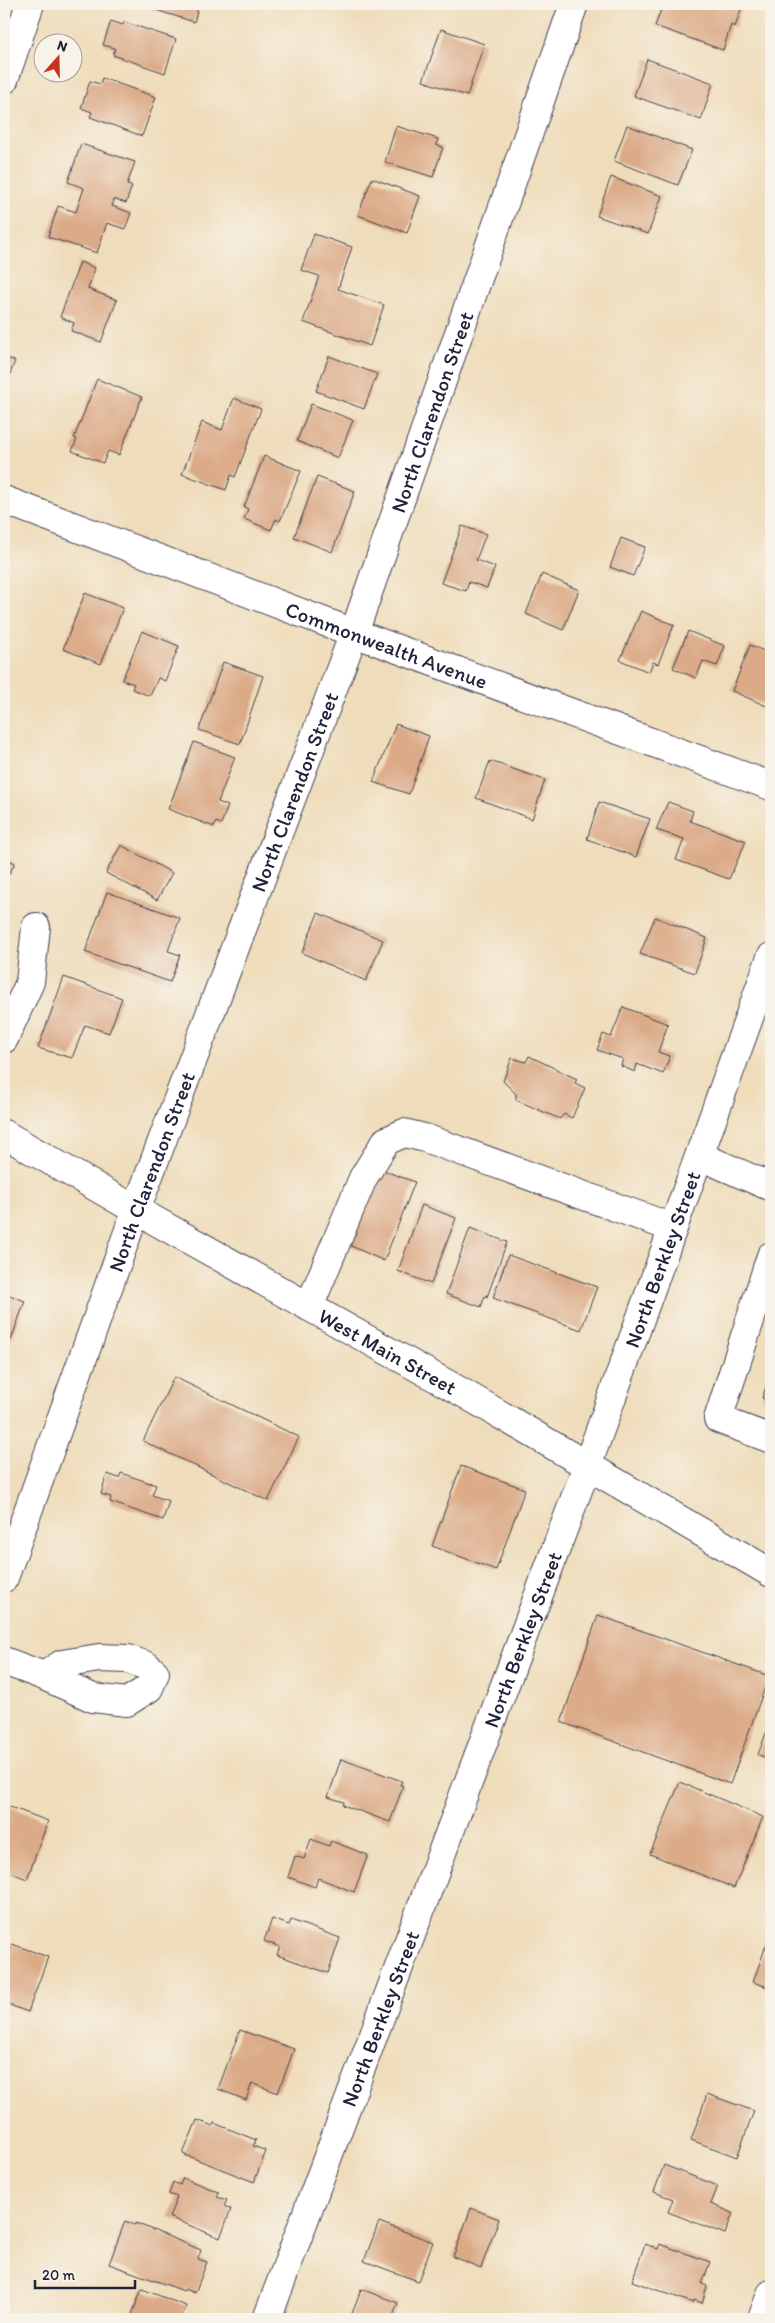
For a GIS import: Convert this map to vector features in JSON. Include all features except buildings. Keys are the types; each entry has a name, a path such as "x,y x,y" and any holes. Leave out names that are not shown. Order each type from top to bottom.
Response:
{"street":[{"path":"4,80 30,4"},
{"name":"North Clarendon Street","path":"4,1578 136,1210 354,633 574,4"},
{"name":"Commonwealth Avenue","path":"4,500 354,633 771,786"},
{"path":"4,1039 30,982 36,927"},
{"name":"North Berkley Street","path":"267,2319 588,1466 771,957"},
{"path":"309,1307 364,1178 386,1141 404,1133 425,1138 673,1228"},
{"name":"West Main Street","path":"4,1134 465,1394 771,1573"},
{"path":"700,1156 771,1187"},
{"path":"771,1256 718,1419 771,1440"},
{"path":"4,1661 44,1676"},
{"path":"762,2319 771,2294"}]}
